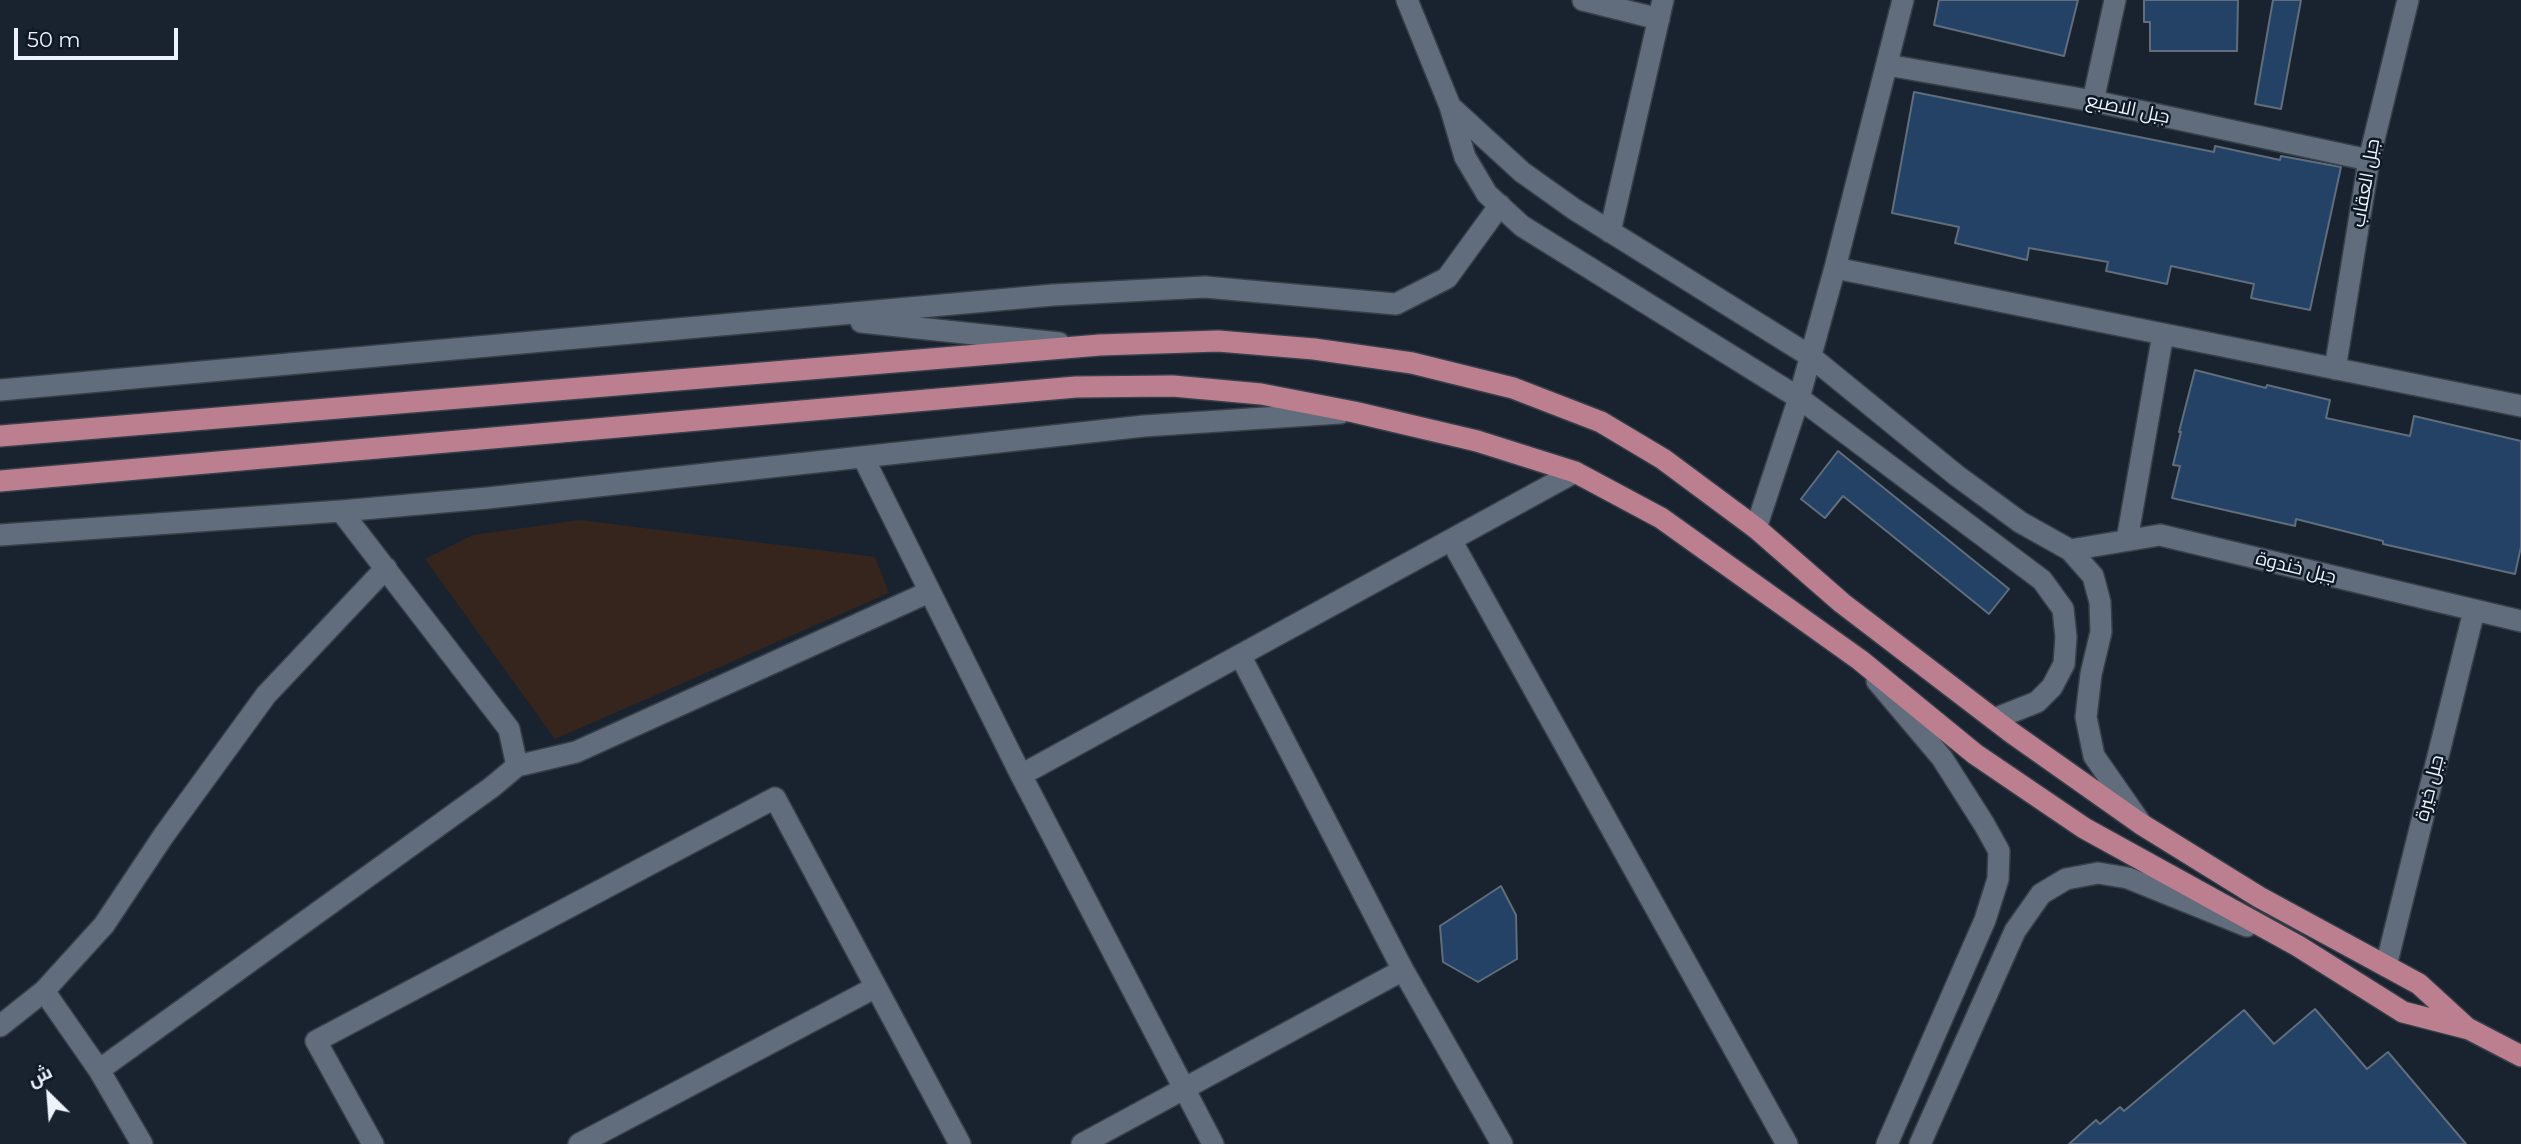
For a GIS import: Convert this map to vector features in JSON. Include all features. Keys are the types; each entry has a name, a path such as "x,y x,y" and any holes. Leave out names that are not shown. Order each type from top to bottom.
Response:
{"main road":[{"path":"0,436 1082,346 1218,341 1314,349 1412,363 1513,388 1601,422 1663,459 1756,528 1842,603 1994,719 2141,824 2259,897 2419,984 2469,1029"},
{"path":"0,481 1076,387 1198,388 1261,394 1354,412 1476,441 1575,472 1661,518 1860,660 1975,754 2084,828 2298,946 2403,1012 2469,1029 2521,1056"}],"street":[{"path":"1407,0 1450,106 1465,157 1487,194 1522,226 1799,398 2042,580 2063,609 2066,637 2064,664 2052,687 2037,702 1994,719"},
{"path":"1583,0 1661,10 1610,232"},
{"path":"1756,528 1799,398 1903,0"},
{"path":"2093,101 2115,0"},
{"name":"جبل العقاب","path":"2335,369 2369,160 2408,0"},
{"name":"جبل الاصبع","path":"1887,65 2093,101 2369,160"},
{"path":"1450,106 1522,172 1610,232 1810,356 1956,475 2020,522 2070,550 2093,576 2100,602 2101,632 2091,674 2086,717 2094,756 2141,824"},
{"path":"0,390 1053,295 1205,287 1396,304 1447,278 1500,205"},
{"path":"1835,268 2335,369 2520,403"},
{"path":"814,317 1082,346"},
{"path":"2127,540 2163,334"},
{"path":"0,535 488,498 1144,426 1354,412"},
{"path":"863,457 1020,775 1213,1144"},
{"path":"1020,775 1575,472"},
{"path":"341,511 509,729 517,766"},
{"name":"جبل خندوة","path":"2070,550 2160,535 2521,621"},
{"path":"1451,540 1787,1144"},
{"path":"0,1026 44,991 104,925 164,835 266,695 386,568"},
{"path":"99,1070 492,787 517,766 576,752 929,592"},
{"name":"جبل خيرة","path":"2386,966 2474,611"},
{"path":"1240,655 1403,970 1502,1144"},
{"path":"1860,660 1942,758 1999,851 1998,879 1985,920 1887,1144"},
{"path":"373,1144 316,1041 775,798 960,1144"},
{"path":"1920,1144 2015,930 2041,894 2066,879 2098,873 2128,878 2298,946"},
{"path":"1082,1144 1403,970"},
{"path":"579,1144 876,987"},
{"path":"44,991 99,1070 142,1144"}],"shaded area":[{"path":"580,520 875,557 889,593 555,739 425,559 473,535"}],"building":[{"path":"1939,0 2078,0 2064,56 1934,25"},
{"path":"2144,0 2238,0 2237,51 2150,51 2150,22 2144,22"},
{"path":"2273,0 2301,0 2281,109 2255,104"},
{"path":"1914,92 2214,152 2215,146 2280,160 2281,156 2341,167 2310,310 2251,298 2254,284 2171,266 2167,284 2106,271 2108,262 2029,248 2027,260 1955,243 1959,227 1892,213"},
{"path":"2195,370 2266,388 2267,385 2330,400 2326,418 2410,436 2414,416 2521,441 2521,547 2515,574 2383,544 2383,541 2296,519 2295,526 2172,498 2180,466 2173,465"},
{"path":"1838,451 2009,589 1989,614 1843,496 1825,518 1801,499"},
{"path":"1501,886 1516,915 1517,959 1478,982 1443,962 1440,926"},
{"path":"2315,1009 2367,1069 2388,1052 2466,1144 2069,1144 2096,1120 2100,1124 2120,1107 2124,1111 2244,1010 2274,1044"}]}
